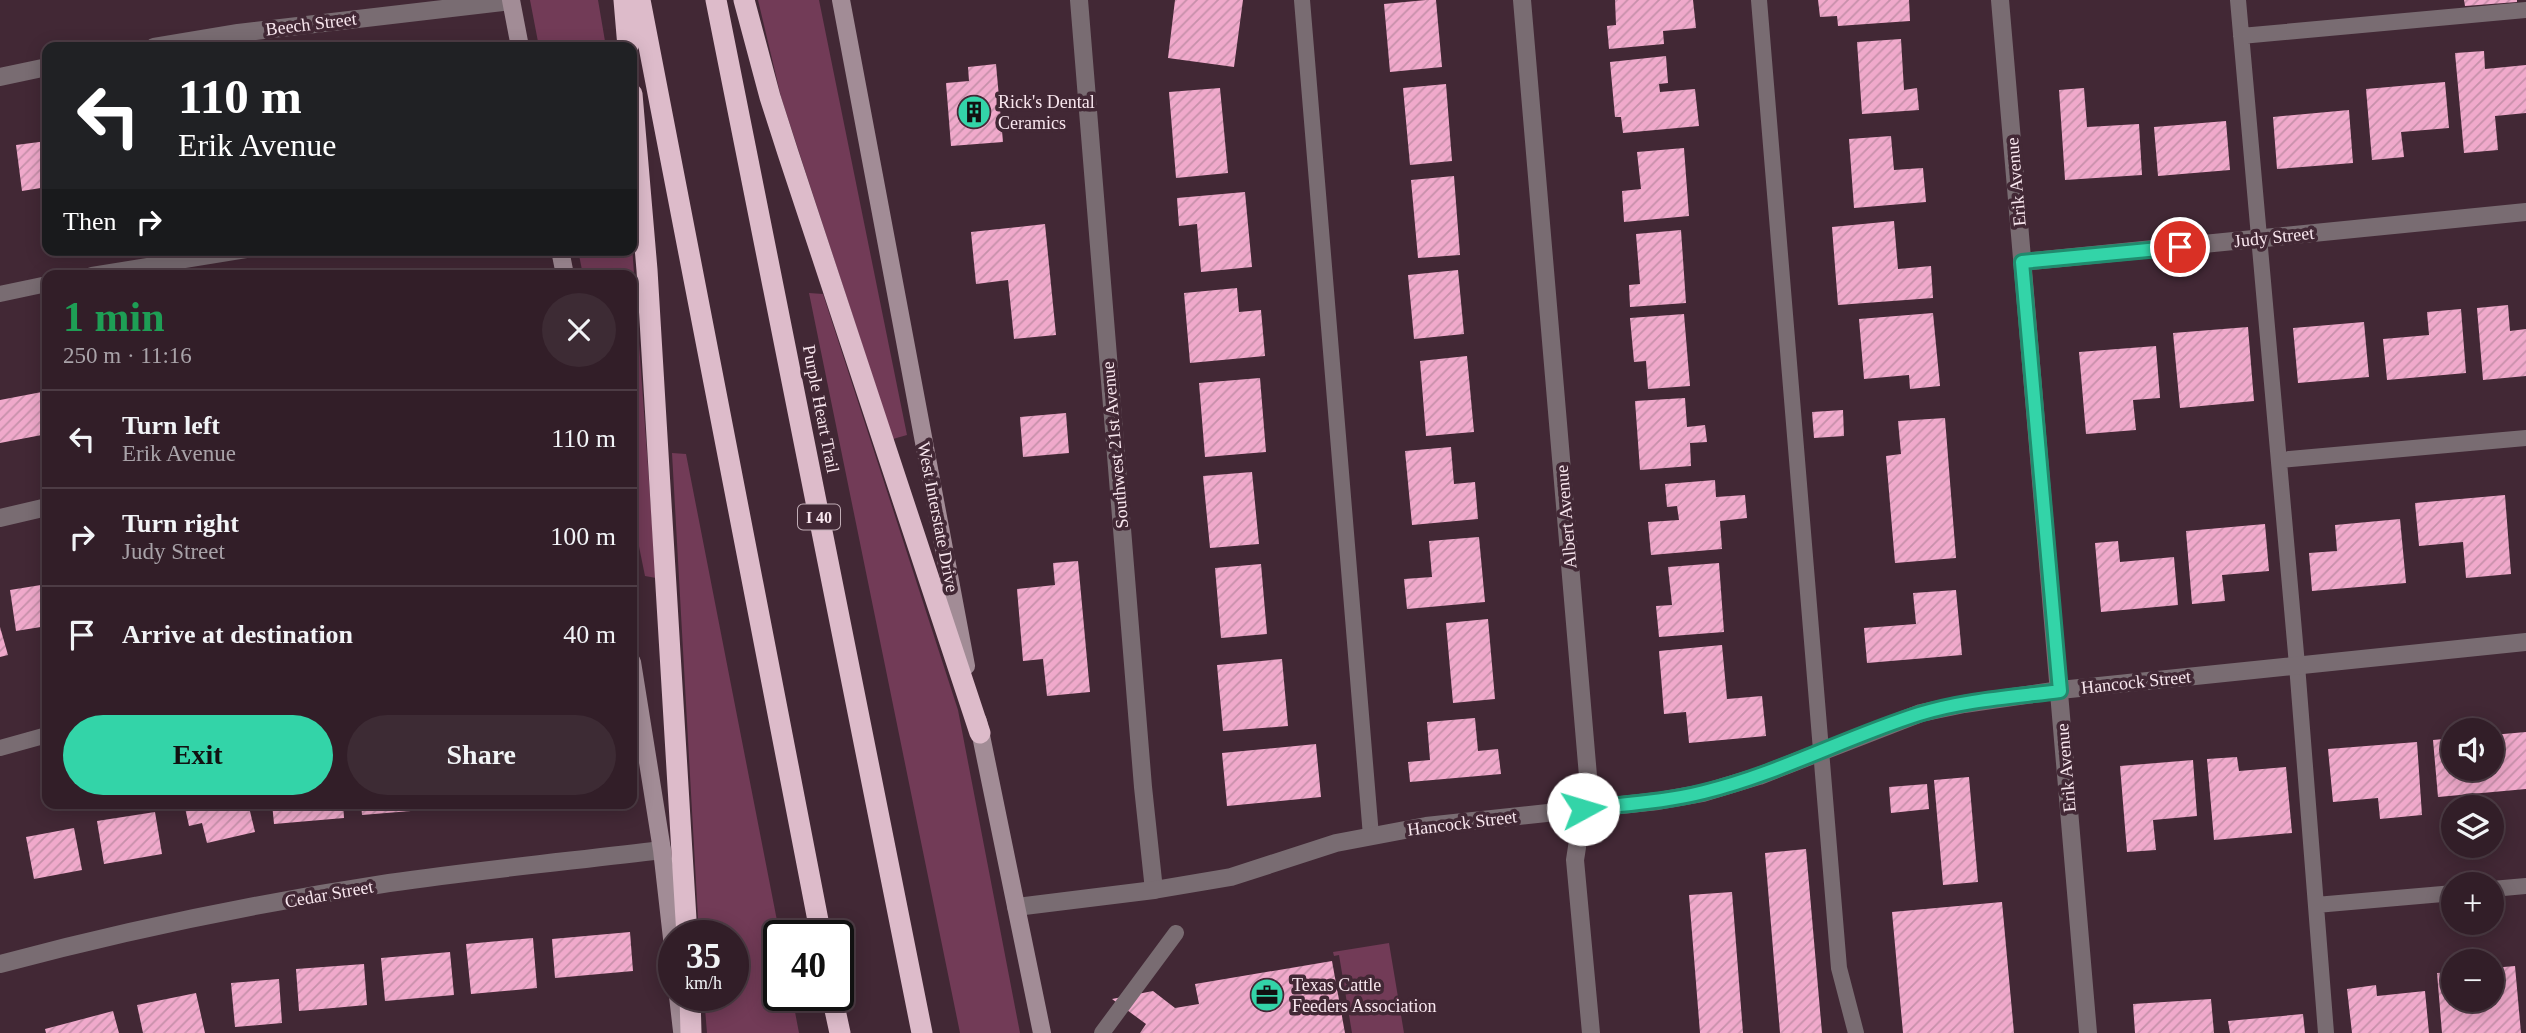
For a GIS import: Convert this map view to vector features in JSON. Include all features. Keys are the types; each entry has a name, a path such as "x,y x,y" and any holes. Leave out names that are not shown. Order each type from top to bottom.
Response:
{"highway":[{"path":"624,0 628,42"},
{"path":"640,0 818,920"},
{"name":"Purple Heart Trail","path":"716,0 922,1033"},
{"path":"744,0 781,131 980,733"},
{"path":"637,153 647,270 686,920"},
{"path":"690,1011 691,1033"},
{"path":"835,1011 840,1033"}],"main road":[{"name":"West Interstate Drive","path":"841,0 966,666 1042,1033"},
{"path":"511,1 519,42"},
{"path":"637,693 662,850 670,920"},
{"path":"680,1011 683,1033"}],"street":[{"name":"Southwest 21st Avenue","path":"1079,0 1142,773 1154,890"},
{"name":"Albert Avenue","path":"1522,0 1588,776 1575,860 1591,1033"},
{"name":"Erik Avenue","path":"2000,0 2088,1033"},
{"name":"Beech Street","path":"184,42 238,33 511,1"},
{"path":"0,77 42,68"},
{"name":"Judy Street","path":"2022,262 2526,212"},
{"path":"0,518 42,509"},
{"name":"Hancock Street","path":"1016,907 1154,890 1231,877 1336,843 1426,826 1658,801 1703,793 1759,776 1921,713 1964,704 2060,691 2526,642"},
{"name":"Cedar Street","path":"0,964 142,929 309,896 390,883 662,850"}],"lane":[{"path":"1302,0 1371,836"},
{"path":"1759,0 1819,753 1825,780 1839,968 1856,1033"},
{"path":"2238,0 2297,665 2326,1033"},
{"path":"2241,36 2526,10"},
{"path":"123,270 209,256"},
{"path":"0,294 42,285"},
{"path":"2279,460 2526,438"},
{"path":"0,748 42,736"},
{"path":"2504,888 2526,886"},
{"path":"2316,905 2441,894"},
{"path":"1102,1033 1176,933"}],"shaded area":[{"path":"530,0 598,0 605,42 538,42"},
{"path":"758,0 819,0 907,435 893,439 781,97"},
{"path":"579,256 633,256 634,270 582,270"},
{"path":"809,293 823,294 958,710 1020,1033 960,1033"},
{"path":"637,315 656,578 645,576 637,537"},
{"path":"672,453 686,454 777,920 763,920 763,1011 795,1011 799,1033 707,1033 705,1011 749,1011 749,920 698,920"},
{"path":"1389,943 1404,1033 1352,1033 1339,955 1334,956 1333,952"}],"building":[{"path":"1175,0 1243,0 1234,67 1168,58"},
{"path":"1436,0 1442,67 1390,72 1384,4"},
{"path":"1615,0 1693,0 1696,28 1663,31 1664,44 1609,49 1607,26 1616,25"},
{"path":"1818,0 1909,0 1910,21 1838,26 1837,16 1820,17"},
{"path":"2464,0 2517,0 2517,2 2465,6"},
{"path":"1901,39 1904,90 1917,88 1919,110 1862,114 1857,42"},
{"path":"2484,51 2485,69 2526,65 2526,113 2495,116 2498,150 2464,153 2455,53"},
{"path":"1666,56 1668,83 1659,84 1660,92 1695,89 1699,126 1623,133 1621,117 1615,117 1610,62"},
{"name":"Rick's Dental Ceramics","path":"996,64 1003,142 951,146 946,83 969,81 968,67"},
{"path":"2445,82 2449,128 2401,132 2404,157 2372,160 2366,89"},
{"path":"1446,84 1452,161 1410,165 1403,88"},
{"path":"1220,88 1228,173 1176,178 1169,92"},
{"path":"2084,88 2087,127 2139,124 2142,175 2065,180 2059,90"},
{"path":"2349,110 2353,163 2277,169 2273,117"},
{"path":"2226,121 2230,170 2158,176 2154,127"},
{"path":"1891,136 1894,170 1923,168 1926,202 1854,208 1849,139"},
{"path":"42,142 42,188 22,191 16,145"},
{"path":"1684,148 1689,216 1624,222 1622,191 1641,189 1637,152"},
{"path":"1454,176 1460,255 1418,258 1411,180"},
{"path":"1245,192 1252,267 1201,272 1197,224 1179,226 1177,198"},
{"path":"1894,221 1898,269 1931,266 1933,298 1838,305 1832,227"},
{"path":"1045,224 1056,335 1014,339 1008,280 976,284 971,232"},
{"path":"1681,230 1686,303 1630,307 1629,285 1640,284 1636,234"},
{"path":"1458,270 1464,334 1414,339 1408,275"},
{"path":"1237,288 1239,312 1261,310 1265,356 1190,363 1184,293"},
{"path":"2508,305 2510,331 2526,329 2526,376 2483,380 2477,308"},
{"path":"2461,309 2466,373 2387,380 2383,339 2429,335 2427,312"},
{"path":"1933,313 1940,386 1910,389 1909,375 1864,379 1859,319"},
{"path":"1684,314 1690,386 1648,389 1646,361 1634,362 1630,318"},
{"path":"2364,322 2369,377 2298,383 2293,328"},
{"path":"2248,327 2254,401 2180,408 2173,333"},
{"path":"2156,346 2160,398 2133,400 2136,430 2086,434 2079,352"},
{"path":"1467,356 1474,432 1426,436 1420,361"},
{"path":"1260,378 1266,452 1205,457 1199,383"},
{"path":"42,392 42,435 0,443 0,400"},
{"path":"1685,398 1687,427 1705,425 1707,442 1690,443 1691,466 1640,470 1635,401"},
{"path":"1843,410 1844,436 1814,438 1812,412"},
{"path":"1066,413 1069,453 1023,457 1020,417"},
{"path":"1945,418 1956,558 1895,563 1886,456 1901,454 1898,421"},
{"path":"1451,447 1454,484 1475,482 1478,519 1412,525 1405,451"},
{"path":"1252,472 1259,544 1210,548 1203,476"},
{"path":"1715,480 1716,497 1745,495 1747,518 1720,521 1722,549 1651,555 1648,522 1679,520 1677,506 1667,507 1665,484"},
{"path":"2505,495 2511,574 2466,578 2463,542 2419,546 2415,503"},
{"path":"2400,519 2406,583 2312,591 2309,553 2337,551 2335,525"},
{"path":"2265,524 2269,571 2222,575 2225,601 2192,604 2186,531"},
{"path":"1479,537 1485,602 1407,609 1404,579 1432,577 1429,541"},
{"path":"2118,541 2120,562 2174,557 2178,605 2101,612 2095,543"},
{"path":"1078,561 1090,692 1047,696 1043,659 1023,661 1017,589 1055,585 1053,563"},
{"path":"1719,563 1724,632 1659,637 1656,606 1672,605 1668,567"},
{"path":"1261,564 1267,634 1221,638 1215,568"},
{"path":"42,585 42,627 16,631 10,590"},
{"path":"1956,590 1962,655 1867,663 1864,628 1916,624 1913,593"},
{"path":"1488,619 1495,699 1453,703 1446,623"},
{"path":"0,627 8,655 0,657"},
{"path":"1722,645 1727,699 1762,696 1766,736 1689,743 1686,712 1664,714 1659,651"},
{"path":"1282,659 1288,726 1223,731 1217,665"},
{"path":"1475,718 1478,751 1498,749 1501,774 1410,782 1408,762 1430,760 1427,722"},
{"path":"2526,732 2526,789 2438,797 2433,740 2441,739 2441,781 2504,781 2504,734"},
{"path":"2417,742 2422,815 2380,819 2378,798 2333,802 2328,749"},
{"path":"1316,744 1321,797 1227,806 1222,753"},
{"path":"2237,757 2239,771 2286,767 2292,833 2214,840 2207,759"},
{"path":"2193,760 2197,816 2153,820 2156,850 2127,852 2120,766"},
{"path":"1969,777 1978,882 1943,885 1934,780"},
{"path":"1927,784 1929,809 1891,813 1889,787"},
{"path":"185,809 249,809 255,832 207,843 202,823 189,826"},
{"path":"273,809 343,809 344,818 274,824"},
{"path":"362,809 423,809 423,810 362,815"},
{"path":"155,812 162,854 104,864 97,821"},
{"path":"74,828 82,870 34,879 26,837"},
{"path":"1806,849 1822,1033 1780,1033 1765,853"},
{"path":"1732,892 1743,1033 1700,1033 1689,895"},
{"path":"2002,902 2014,1033 1903,1033 1892,912"},
{"path":"630,932 633,971 555,978 552,939"},
{"path":"533,938 537,988 471,994 466,944"},
{"path":"450,952 454,995 385,1001 381,958"},
{"name":"Texas Cattle Feeders Association","path":"1332,961 1345,1033 1140,1033 1146,1024 1112,999 1153,991 1175,1008 1199,1004 1195,984"},
{"path":"364,964 367,1005 299,1011 296,969"},
{"path":"2515,966 2521,1033 2442,1033 2437,973 2441,973 2441,1012 2504,1012 2504,967"},
{"path":"279,979 282,1023 235,1027 231,983"},
{"path":"2376,985 2377,996 2425,991 2429,1033 2352,1033 2347,989"},
{"path":"196,993 205,1033 143,1033 137,1005"},
{"path":"2211,999 2214,1033 2135,1033 2133,1004"},
{"path":"113,1011 119,1033 46,1033 45,1029"},
{"path":"2303,1014 2305,1033 2230,1033 2228,1021"}],"place":[{"name":"Rick's Dental Ceramics","path":"974,112"},
{"name":"Texas Cattle Feeders Association","path":"1267,995"}],"route":[{"path":"1583,809 1703,793 1759,776 1921,713 1964,704 2060,691 2022,262 2180,247"}]}
